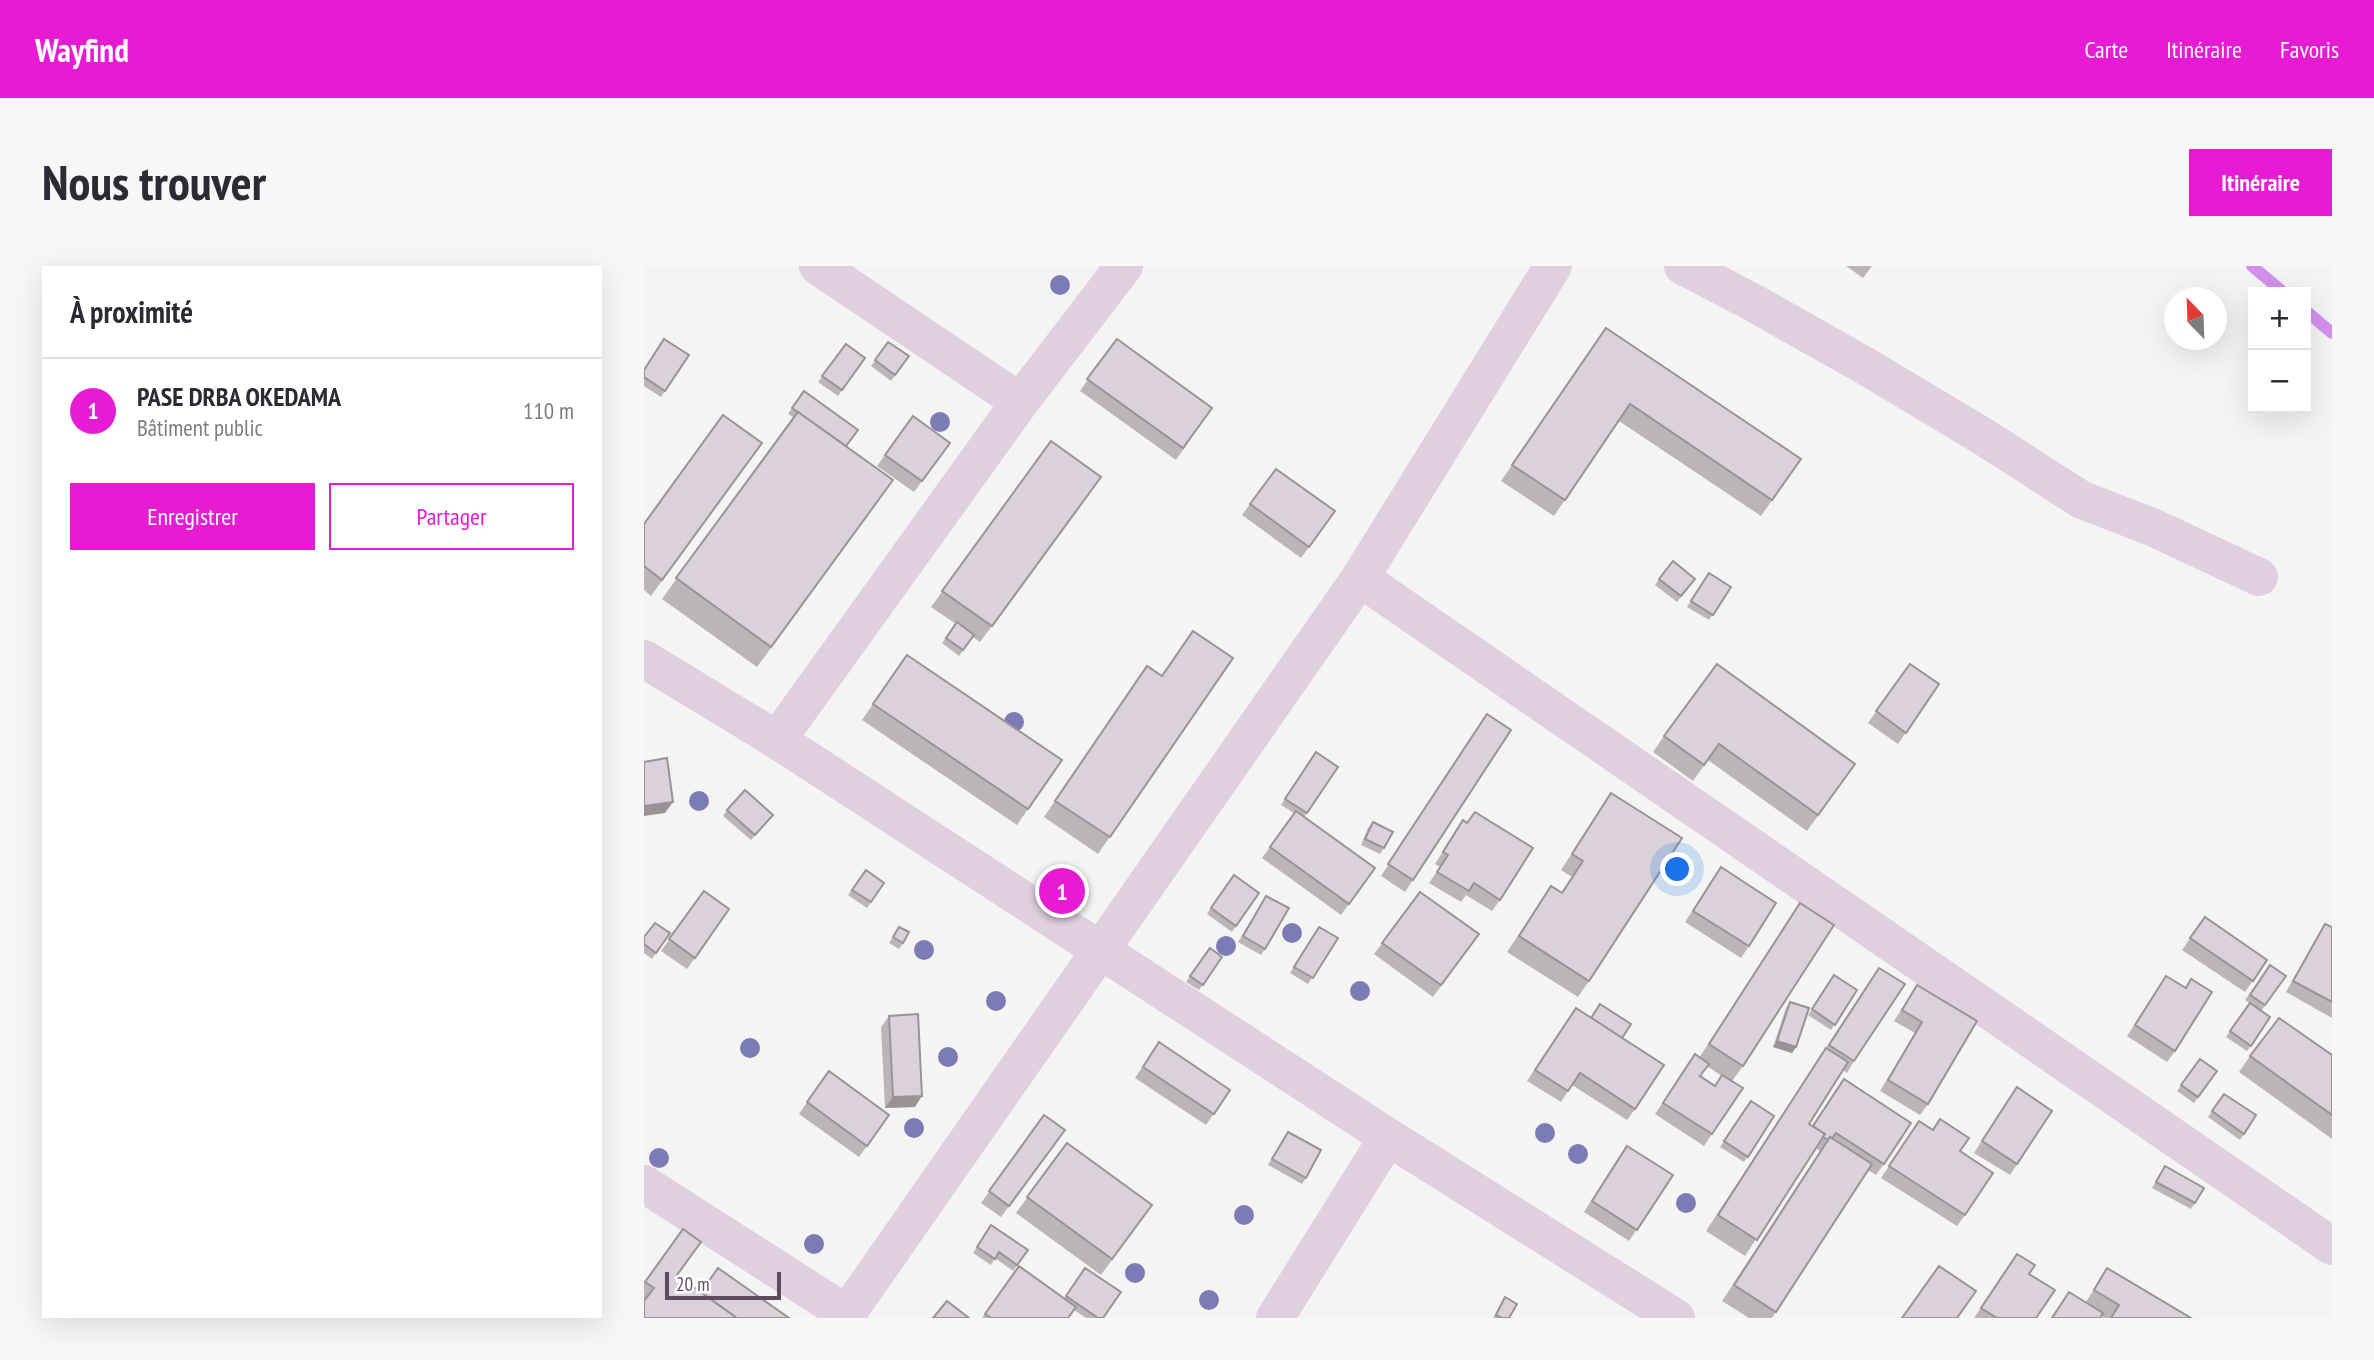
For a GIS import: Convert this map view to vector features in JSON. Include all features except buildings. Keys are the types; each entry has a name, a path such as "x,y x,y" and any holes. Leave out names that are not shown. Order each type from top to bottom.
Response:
{"street":[{"path":"818,266 1020,402"},
{"path":"777,740 1020,402 1124,266"},
{"path":"644,1184 846,1316 1360,578 1553,266"},
{"path":"1683,266 1867,367 2082,500 2152,527 2259,577"},
{"path":"1360,578 2332,1246"},
{"path":"644,659 777,740 1388,1137 1676,1318"},
{"path":"1275,1318 1388,1137"}],"waterway":[{"path":"2252,266 2277,287"},
{"path":"2311,315 2332,333"}],"place":[{"name":"PASE DRBA OKEDAMA","path":"1062,891"}]}
